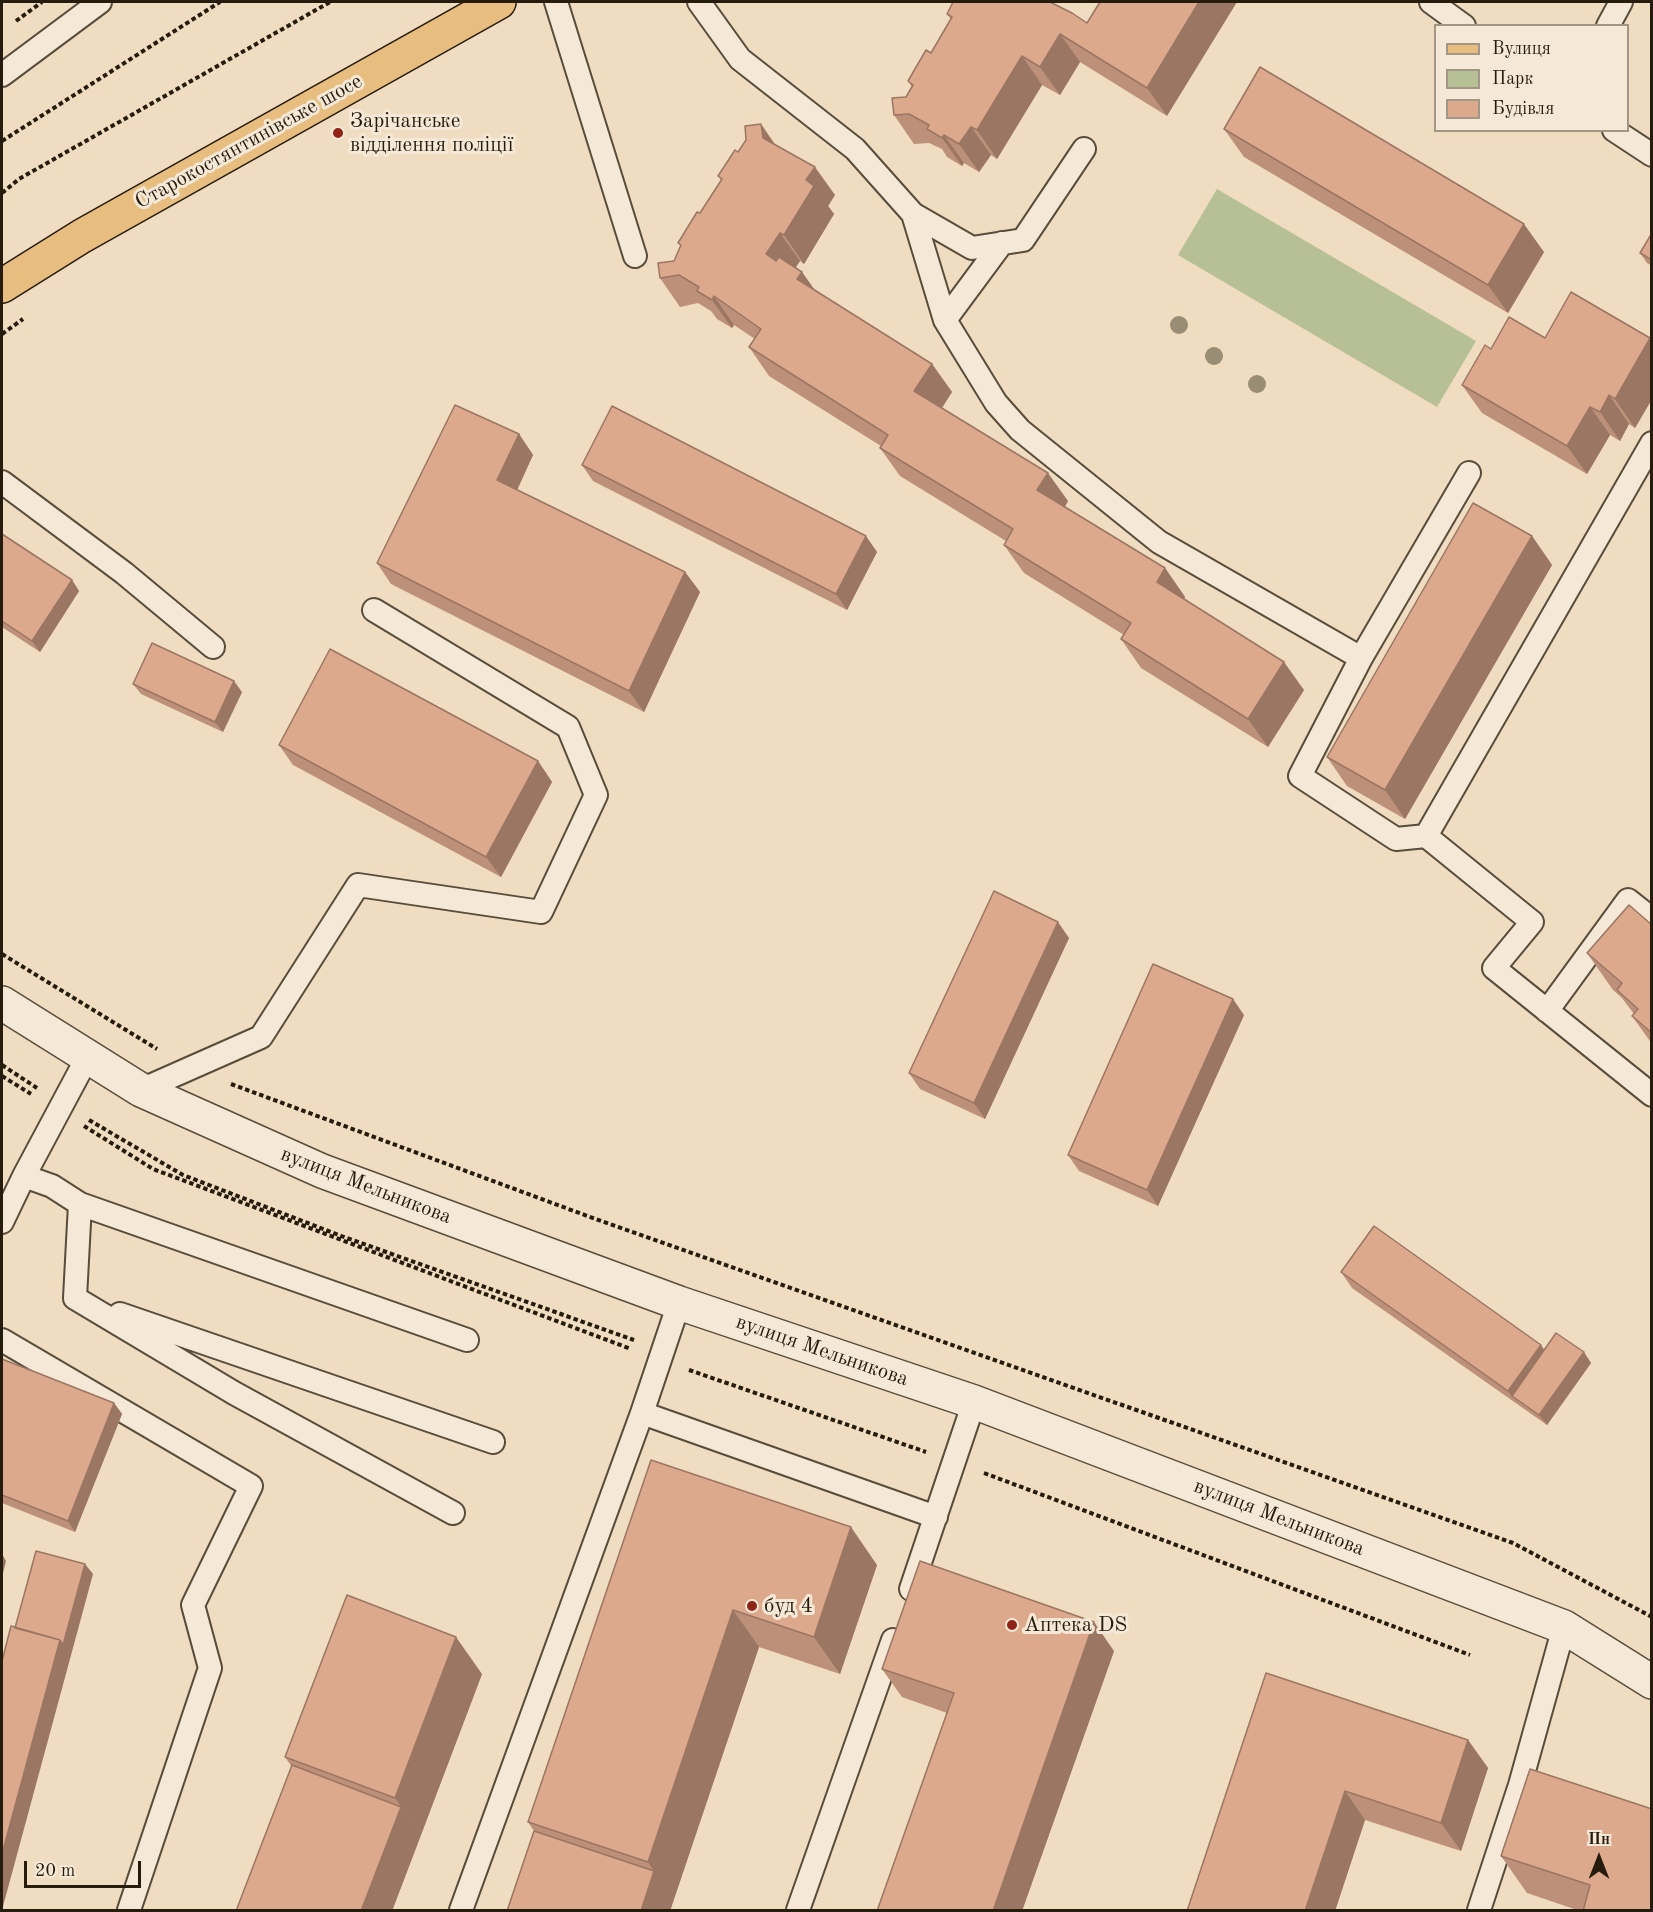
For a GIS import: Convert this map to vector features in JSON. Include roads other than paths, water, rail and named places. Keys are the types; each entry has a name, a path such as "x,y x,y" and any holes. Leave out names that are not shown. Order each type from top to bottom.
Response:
{"main road":[{"name":"Старокостянтинівське шосе","path":"2,286 82,236 499,2"}],"street":[{"name":"вулиця Мельникова","path":"2,1003 141,1090 322,1171 679,1303 975,1402 1564,1627 1652,1682"}],"lane":[{"path":"2,75 100,2"},
{"path":"556,2 635,256"},
{"path":"699,2 740,59 855,149 913,213 972,248 1023,240 1084,149"},
{"path":"1431,2 1461,24"},
{"path":"1609,24 1622,2"},
{"path":"1617,132 1652,155"},
{"path":"913,213 945,320 996,403 1029,437 1159,542 1362,658"},
{"path":"945,320 1002,243"},
{"path":"1426,836 1652,443"},
{"path":"1469,473 1362,658 1300,776 1396,839 1426,836 1532,922 1494,968 1652,1095"},
{"path":"2,482 124,573 213,647"},
{"path":"141,1090 261,1037 358,885 541,912 596,795 568,727 374,609"},
{"path":"1547,1011 1628,900 1652,919"},
{"path":"2,1222 87,1058"},
{"path":"24,1176 51,1186 80,1204 467,1340"},
{"path":"75,1298 80,1204"},
{"path":"75,1298 493,1442"},
{"path":"75,1298 234,1393 453,1513"},
{"path":"461,1911 642,1413 679,1303"},
{"path":"2,1340 251,1486 193,1605 210,1668 129,1911"},
{"path":"798,1911 975,1402"},
{"path":"642,1413 936,1517"},
{"path":"1479,1911 1520,1785 1564,1627"}],"place":[{"name":"Зарічанське відділення поліції","path":"338,133"},
{"name":"буд 4","path":"752,1606"},
{"name":"Аптека DS","path":"1012,1625"}]}
